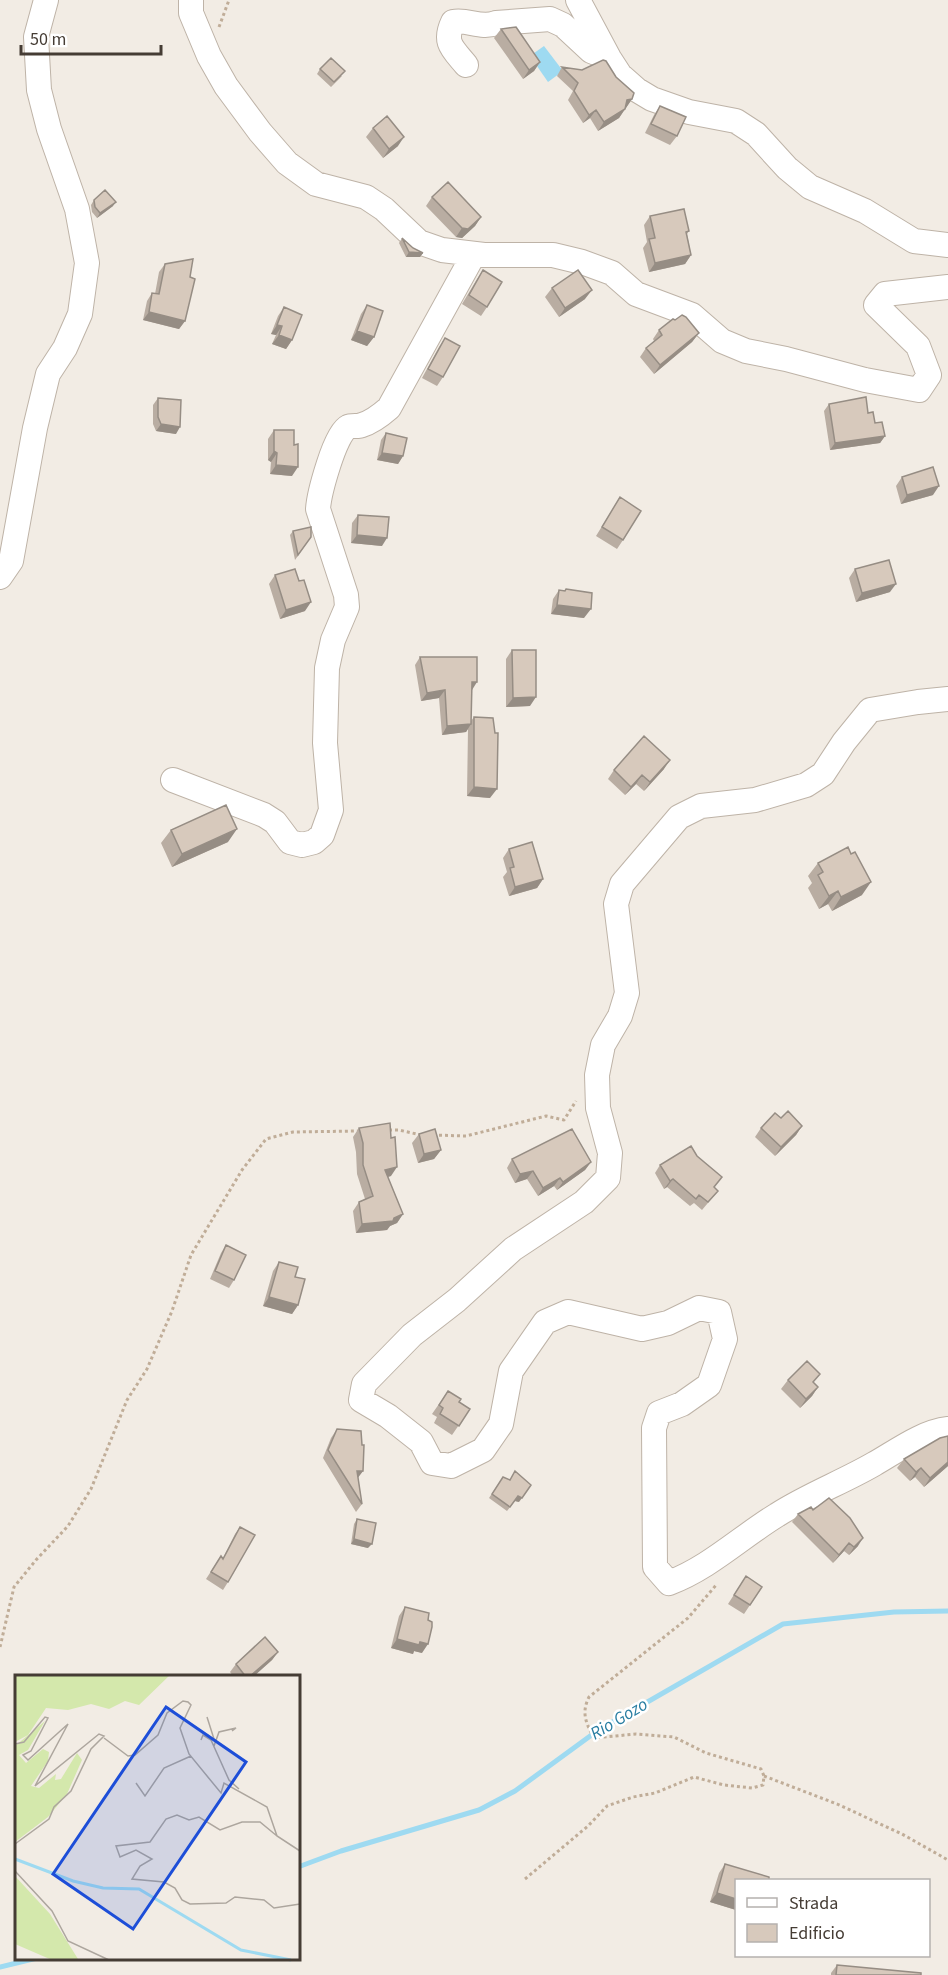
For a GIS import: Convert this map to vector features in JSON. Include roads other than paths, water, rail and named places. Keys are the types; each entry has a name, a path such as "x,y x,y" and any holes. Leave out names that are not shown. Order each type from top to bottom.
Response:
{"street":[{"path":"0,577 11,561 35,428 48,374 65,348 80,314 87,263 77,209 49,129 39,90 36,37 46,0"},
{"path":"191,0 191,13 209,56 226,86 260,132 287,163 316,184 366,197 384,209 419,242 442,250 474,254 553,255 582,262 612,273 636,294 692,315 722,341 746,351 865,380 919,390 928,375 918,346 876,305 885,294 948,286"},
{"path":"577,1 620,75 637,90 652,99 689,112 736,121 756,134 787,168 810,187 865,211 914,241 948,245"},
{"path":"466,65 448,42 447,34 453,22 460,20 474,25 489,26 496,22 550,19 563,25 591,51 609,58"},
{"path":"173,780 264,815 275,822 290,842 302,844 314,842 322,835 331,810 325,743 327,668 333,640 347,607 346,595 318,508 319,496 340,434 348,427 361,426 379,418 389,408 474,254"},
{"path":"948,699 870,710 844,742 823,774 806,786 756,800 701,806 679,817 622,884 616,904 627,993 620,1016 603,1045 597,1075 598,1108 610,1153 608,1178 584,1202 513,1249 457,1300 411,1335 364,1384 361,1400 388,1416 421,1442 432,1463 452,1466 483,1449 501,1424 511,1371 545,1322 568,1312 642,1329 668,1323 699,1308 719,1312 725,1339 710,1385 682,1404 659,1413 654,1428 655,1567 669,1583 688,1576 778,1514 852,1477 913,1442 948,1428"}],"water":[{"path":"544,46 563,71 548,82 530,56"}],"waterway":[{"name":"Rio Gozo","path":"300,1866 341,1851 479,1810 515,1791 597,1731 783,1624 894,1612 948,1611"},
{"name":"Rio Gozo","path":"0,1967 29,1960"}]}
